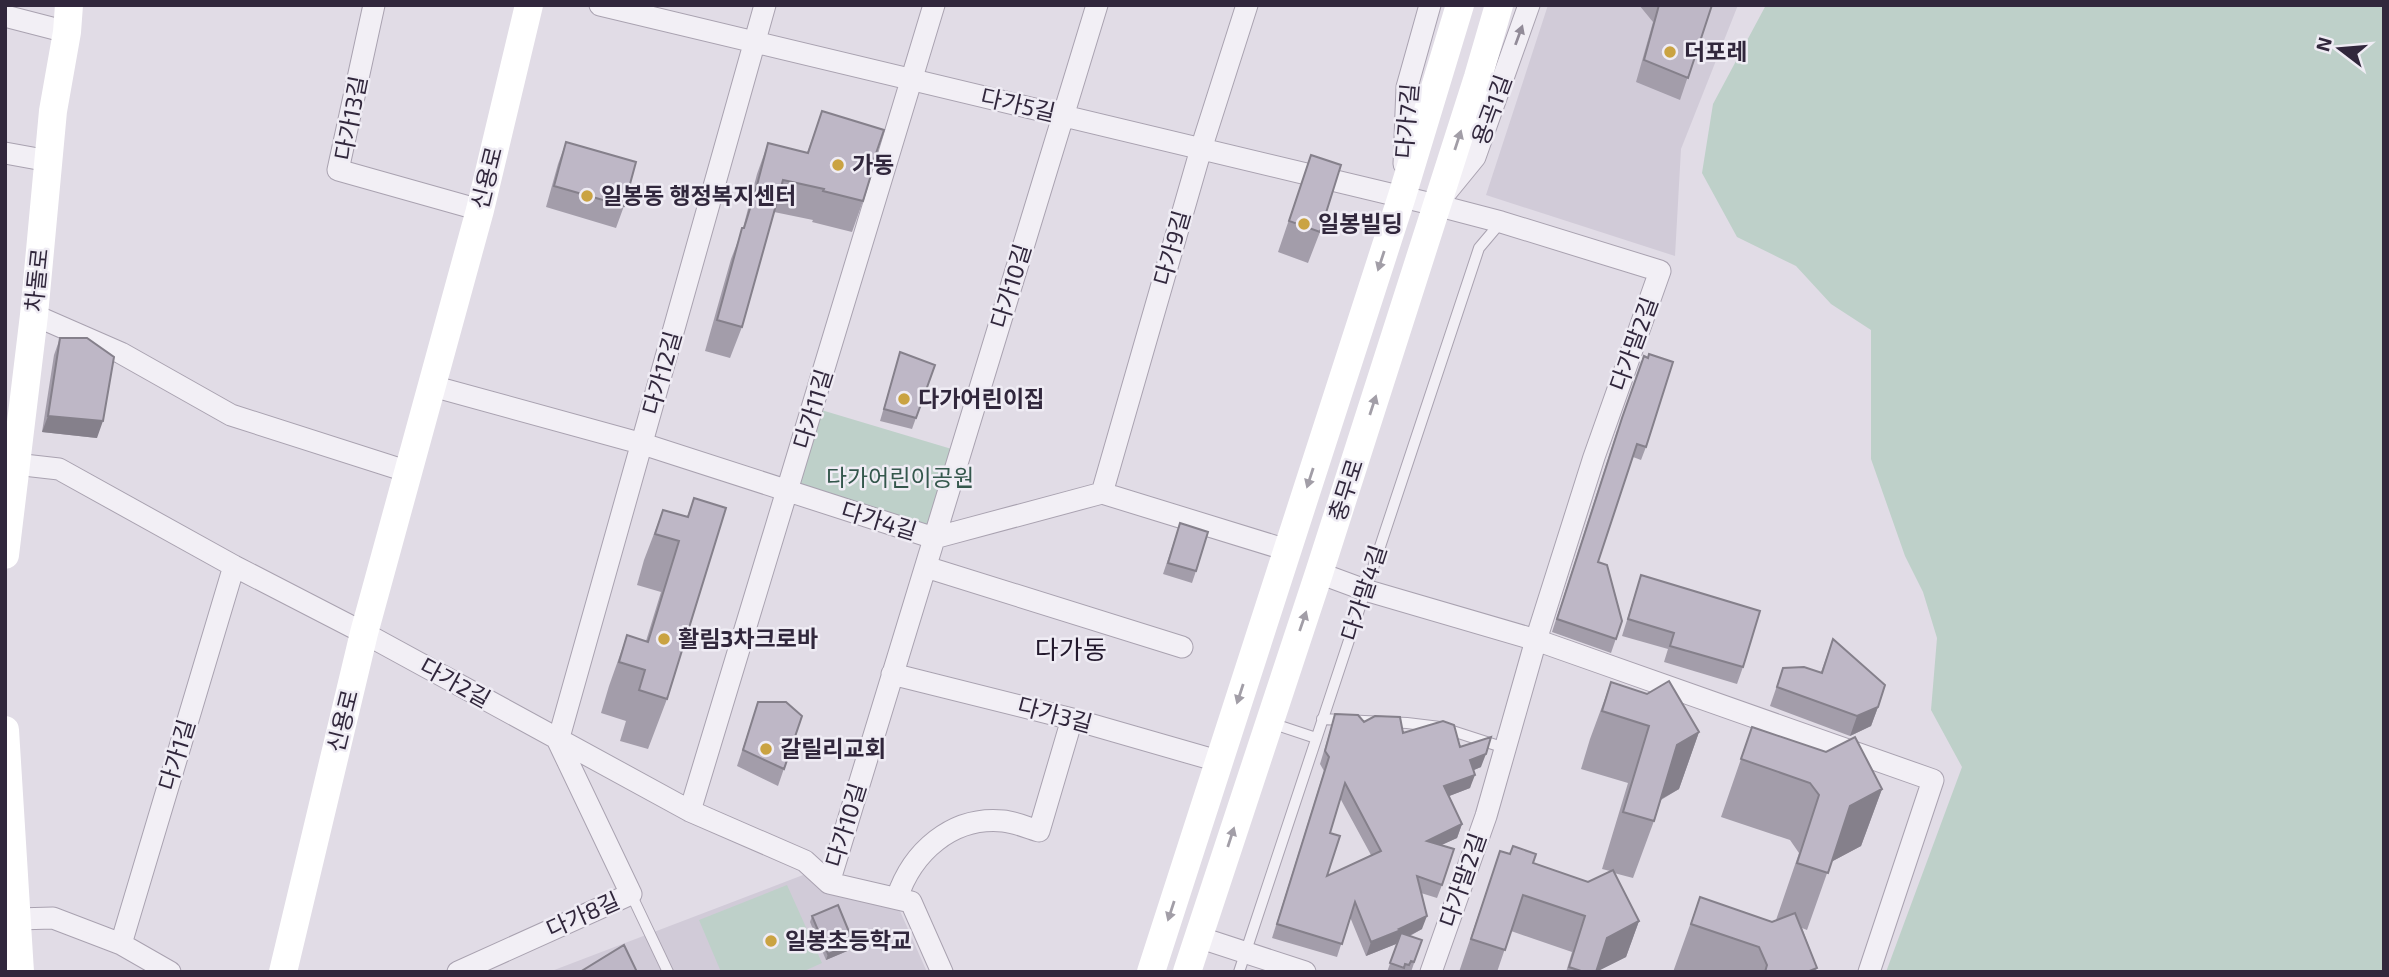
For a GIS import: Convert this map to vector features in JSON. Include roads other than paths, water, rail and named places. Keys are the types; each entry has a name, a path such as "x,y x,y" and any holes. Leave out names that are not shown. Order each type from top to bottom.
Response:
{"main road":[{"name":"신용로","path":"283,972 365,633 480,210 528,5"},
{"name":"충무로","path":"1151,972 1402,197 1460,5"},
{"name":"충무로","path":"1187,972 1319,573 1499,5"},
{"name":"차돌로","path":"5,555 34,315 53,111 68,19"},
{"path":"5,730 20,972"}],"street":[{"name":"다가13길","path":"374,5 338,170 480,210"},
{"name":"다가5길","path":"600,5 1436,205"},
{"name":"다가12길","path":"558,741 765,5"},
{"name":"다가11길","path":"690,811 934,5"},
{"name":"다가10길","path":"829,883 1097,5"},
{"name":"다가9길","path":"1102,493 1201,149 1247,5"},
{"name":"다가7길","path":"1402,197 1408,86 1430,5"},
{"name":"용곡1길","path":"1436,205 1475,158 1529,5"},
{"path":"5,16 68,19"},
{"path":"5,153 49,161"},
{"name":"다가말2길","path":"1431,972 1486,816 1536,640 1594,457 1660,271 1436,205"},
{"path":"34,315 121,353 231,415 409,472"},
{"name":"다가4길","path":"432,386 643,444 934,538 1102,493"},
{"name":"다가2길","path":"15,464 59,469 690,811 805,862 829,883 897,898"},
{"path":"1102,493 1287,550"},
{"name":"다가1길","path":"121,944 234,566"},
{"path":"926,567 1182,648"},
{"path":"1319,573 1365,590 1536,640 1933,780 1869,972"},
{"name":"다가3길","path":"892,674 1072,719 1218,761"},
{"path":"942,972 912,902 897,898 903,878 929,845 949,831 972,822 1003,821 1039,831 1072,719"},
{"name":"다가8길","path":"458,972 631,894 558,741"},
{"path":"17,919 53,918 121,944 170,972"},
{"path":"1198,937 1242,962 1305,972"}],"lane":[{"name":"다가말4길","path":"1242,962 1479,248 1501,222"},
{"path":"1322,719 1440,727 1505,748"},
{"path":"1269,722 1315,738"},
{"path":"631,894 668,972"}],"place":[{"name":"더포레","path":"1670,52"},
{"name":"가동","path":"838,165"},
{"name":"일봉동 행정복지센터","path":"587,196"},
{"name":"일봉빌딩","path":"1304,224"},
{"name":"다가어린이집","path":"904,399"},
{"name":"활림3차크로바","path":"664,639"},
{"name":"갈릴리교회","path":"766,749"},
{"name":"일봉초등학교","path":"771,941"}],"district":[{"name":"다가동","path":"1071,650"}],"park label":[{"name":"다가어린이공원","path":"900,478"}]}
